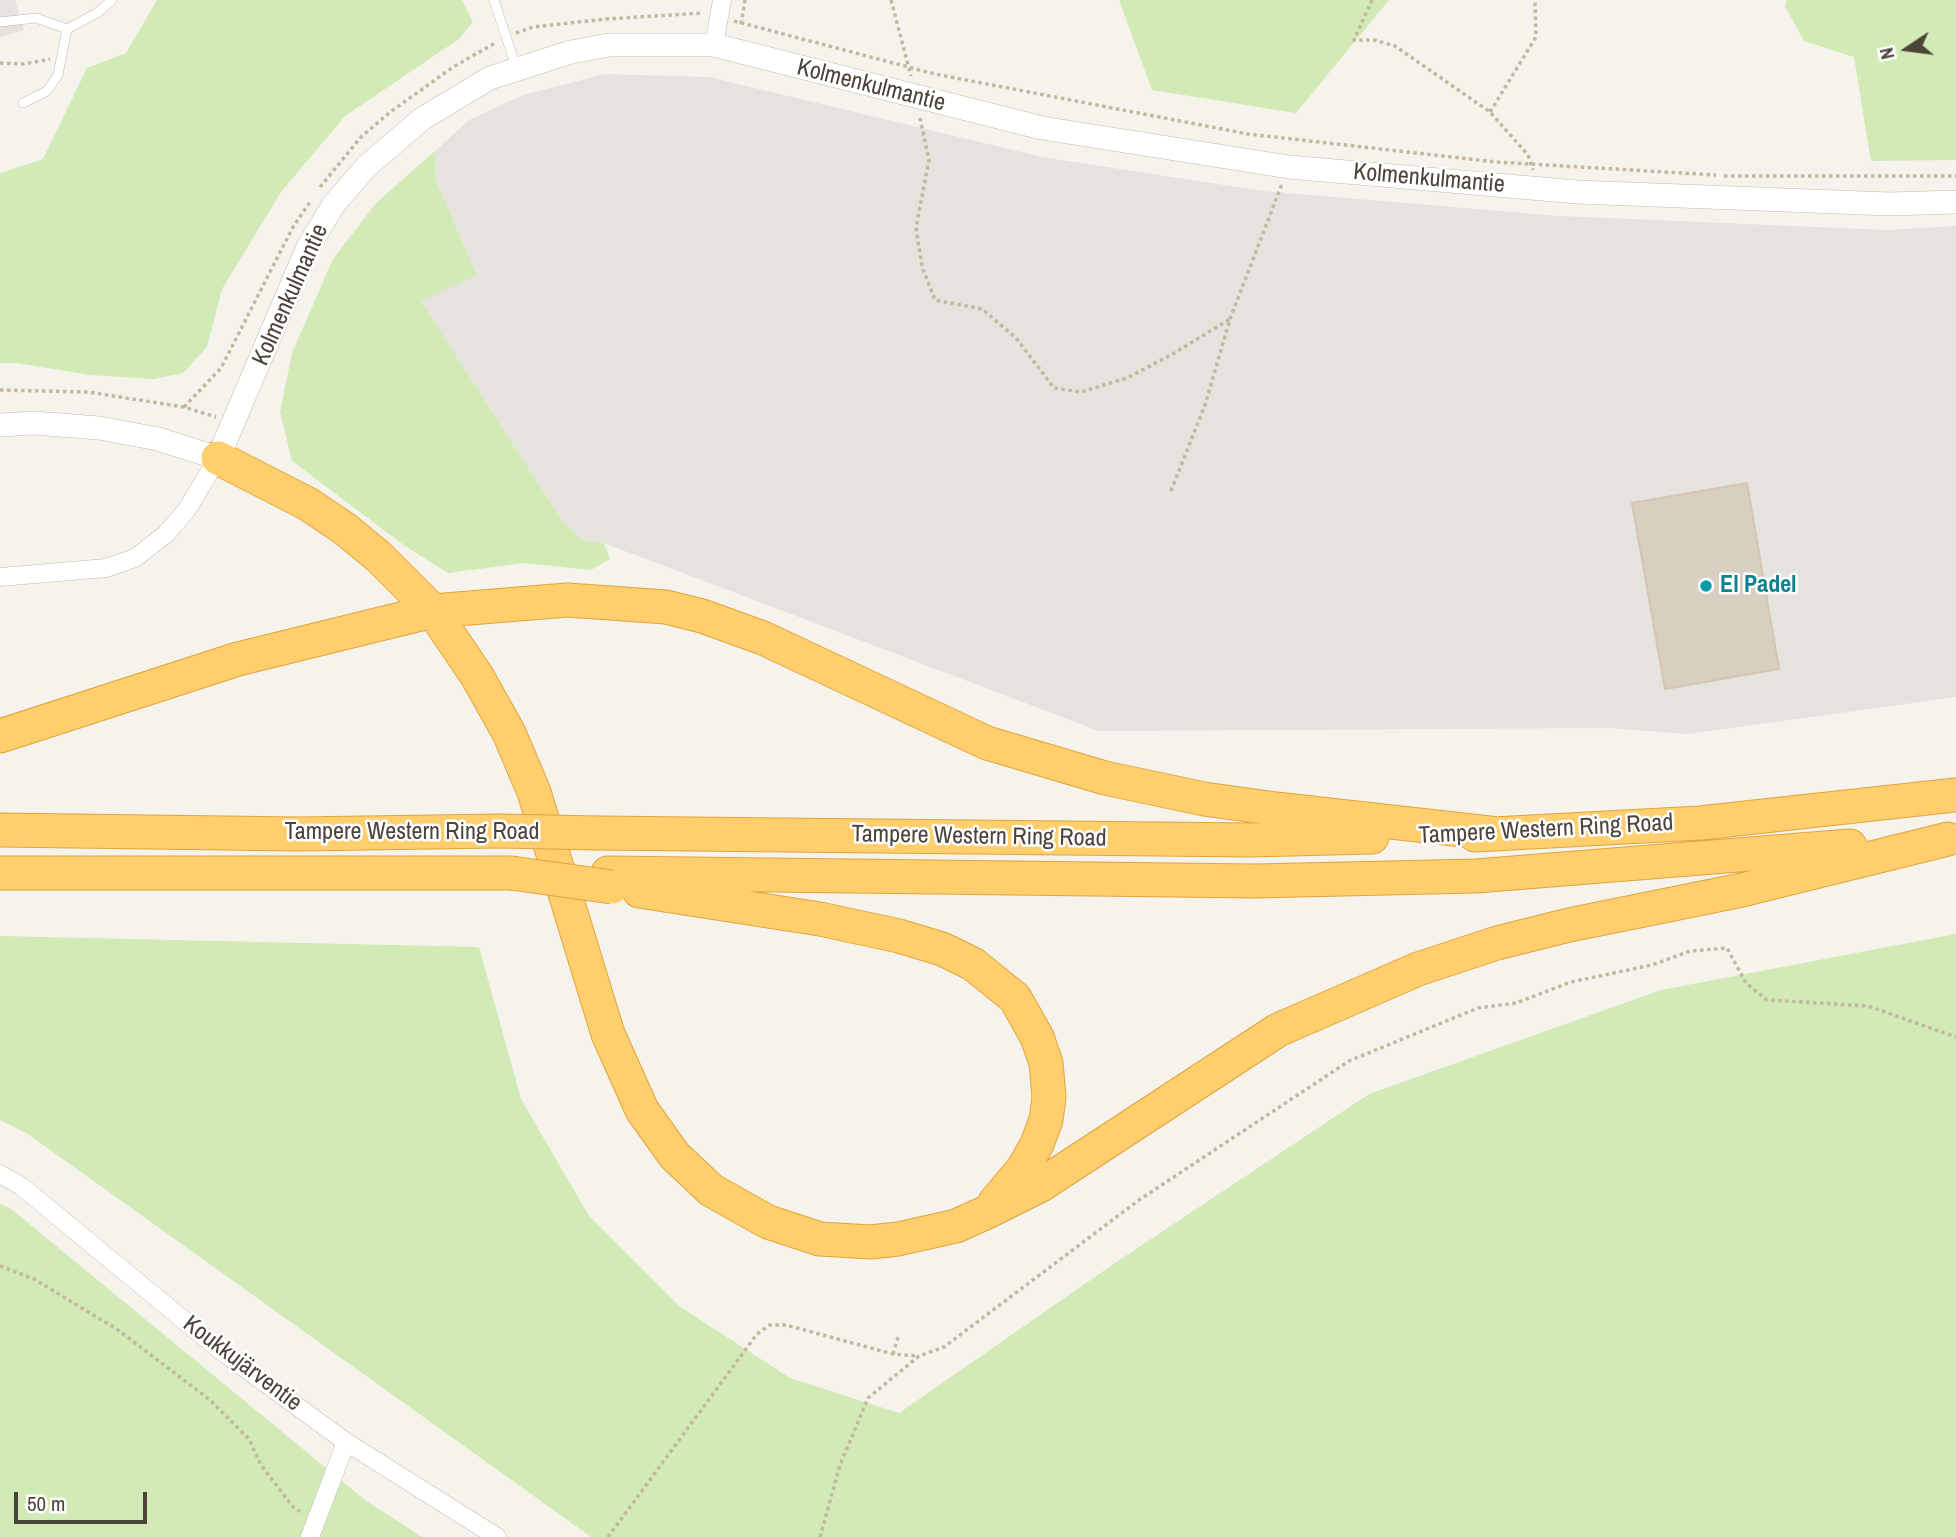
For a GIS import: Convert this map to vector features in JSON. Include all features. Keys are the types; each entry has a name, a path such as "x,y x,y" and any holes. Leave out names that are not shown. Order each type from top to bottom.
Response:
{"highway":[{"path":"218,458 307,504 345,529 379,557 433,611 477,676 509,733 534,792 608,1034 642,1110 674,1155 731,1204 768,1222 820,1239 898,1239 956,1226 987,1213 1041,1185 1278,1030 1418,969 1497,943 1569,925 1742,890 1952,838"},
{"path":"0,736 238,659 433,611 567,600 666,607 702,616 763,638 986,743 1105,778 1204,799 1498,834"},
{"name":"Tampere Western Ring Road","path":"0,830 299,834 499,831 1251,840 1498,834 1700,823 1956,795"},
{"name":"Tampere Western Ring Road","path":"0,873 511,873 610,880 1255,881 1476,876 1952,838"},
{"path":"610,880 899,936 942,949 973,964 1015,998 1037,1037 1046,1063 1049,1097 1046,1120 1037,1144 1023,1169 987,1213"}],"street":[{"path":"714,45 723,0"},
{"name":"Kolmenkulmantie","path":"218,458 308,247 334,204 367,166 422,119 454,97 517,69 571,52 609,45 714,45 916,98 1105,140 1289,167 1539,189 1712,199 1889,204 1956,202"},
{"path":"0,425 34,423 99,428 159,439 218,458 186,510 166,534 135,558 83,571 0,577"},
{"name":"Koukkujärventie","path":"0,1174 21,1186 220,1350 346,1441 497,1537"},
{"path":"312,1529 346,1441"}],"lane":[{"path":"0,22 36,18 67,29 97,13 112,0"},
{"path":"494,0 517,69"},
{"path":"23,103 47,91 58,75 64,56 67,29"}],"path":[{"path":"741,24 745,0"},
{"path":"891,0 929,160 916,228 922,267 935,300 982,309 1016,338 1054,388 1081,392 1127,378 1230,319"},
{"path":"1372,0 1354,40 1374,40 1395,46 1490,112 1528,155 1539,189"},
{"path":"1490,112 1536,37 1535,0"},
{"path":"0,63 24,64 64,56"},
{"path":"1171,491 1205,405 1230,319 1289,167"},
{"path":"0,390 88,392 184,407 235,423"},
{"path":"820,1537 840,1465 868,1398 919,1356 944,1347 1139,1200 1349,1061 1478,1008 1516,1003 1570,982 1652,965 1690,951 1727,948 1746,983 1767,1000 1868,1006 1956,1037"},
{"path":"0,1266 34,1279 118,1330 210,1401 249,1439 261,1465 312,1529"},
{"path":"608,1537 757,1334 771,1325 786,1325 893,1354 919,1356"},
{"path":"893,1354 898,1334"}],"shaded area":[{"path":"0,0 15,0 24,30 0,37"},
{"path":"605,74 709,77 1042,157 1263,191 1559,216 1888,230 1956,226 1956,697 1688,734 1608,728 1099,731 604,543 583,540 564,524 421,301 477,274 436,181 435,151 469,120 523,95"}],"green space":[{"path":"157,0 462,0 473,22 459,39 345,116 281,192 222,289 207,347 183,373 154,379 90,375 16,363 0,363 0,173 43,159 87,68 126,53"},
{"path":"1119,0 1389,0 1296,113 1152,90"},
{"path":"1787,0 1956,0 1956,160 1871,161 1854,57 1804,41 1785,6"},
{"path":"435,151 436,181 477,275 421,301 564,524 583,540 604,543 610,559 591,570 524,563 448,573 405,546 292,461 280,412 292,353 333,259 376,203"},
{"path":"1956,934 1956,1537 591,1537 28,1134 0,1120 0,936 479,947 521,1099 589,1216 679,1306 790,1378 899,1413 1112,1265 1369,1094 1661,990"},
{"path":"0,1204 10,1208 365,1500 422,1537 0,1537"}],"building":[{"name":"El Padel","path":"1747,483 1779,669 1665,689 1632,503"}],"place":[{"name":"El Padel","path":"1706,586"}]}
